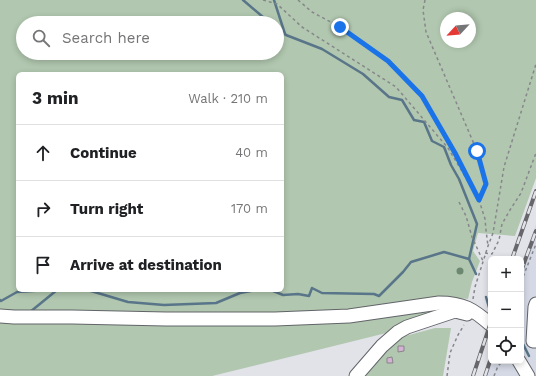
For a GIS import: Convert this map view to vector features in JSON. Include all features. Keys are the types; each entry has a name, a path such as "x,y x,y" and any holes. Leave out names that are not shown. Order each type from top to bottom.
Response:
{"street":[{"path":"0,316 275,319 349,316 439,303 451,303 462,305 488,323"},
{"path":"536,304 533,341 536,342"},
{"path":"356,376 382,346 398,332 407,327 455,311 472,313"},
{"path":"521,364 528,376"}],"path":[{"path":"263,0 277,4 302,27 396,87 448,148 479,200"},
{"path":"298,0 312,12 340,27 388,61 422,96 455,153 479,200 485,219 488,246"},
{"path":"424,0 423,10 426,32 477,151 486,184 479,200"},
{"path":"447,376 450,353 458,335 472,313 475,287 485,253 493,233 504,167 536,64"},
{"path":"485,253 492,254 499,240 502,224 521,193 536,153"},
{"path":"460,202 472,237 483,261"},
{"path":"524,274 536,244"},
{"path":"494,376 500,364"}],"shaded area":[{"path":"536,224 536,376 483,376 488,361 488,364 524,364 524,258"}],"green space":[{"path":"0,0 536,0 536,178 515,236 478,233 473,251 480,261 472,282 468,299 460,298 455,316 212,376 0,376"},
{"path":"435,328 451,328 443,376 359,376 398,338"}],"building":[{"path":"398,346 404,346 404,351 398,352"},
{"path":"392,357 393,363 387,363 387,358"}],"waterway":[{"path":"243,0 262,16"},
{"path":"274,0 279,16"},
{"path":"284,33 322,49 363,74 389,97 402,100 414,120 424,122 432,141 444,147 477,224 469,259"},
{"path":"276,292 283,295 298,294 309,296 312,288 322,293 374,294 379,296 411,262 444,252 469,259 476,274"},
{"path":"0,300 1,301 17,292"},
{"path":"30,312 55,292"},
{"path":"94,292 128,302 164,305 216,303 245,292"},
{"path":"486,297 488,304"},
{"path":"524,346 529,356"}],"railway":[{"path":"513,256 536,191"},
{"path":"524,263 536,231"},
{"path":"473,376 489,328"},
{"path":"485,376 489,364"}],"route":[{"path":"340,27 388,61 422,96 455,153 479,200 486,184 477,151"}]}
